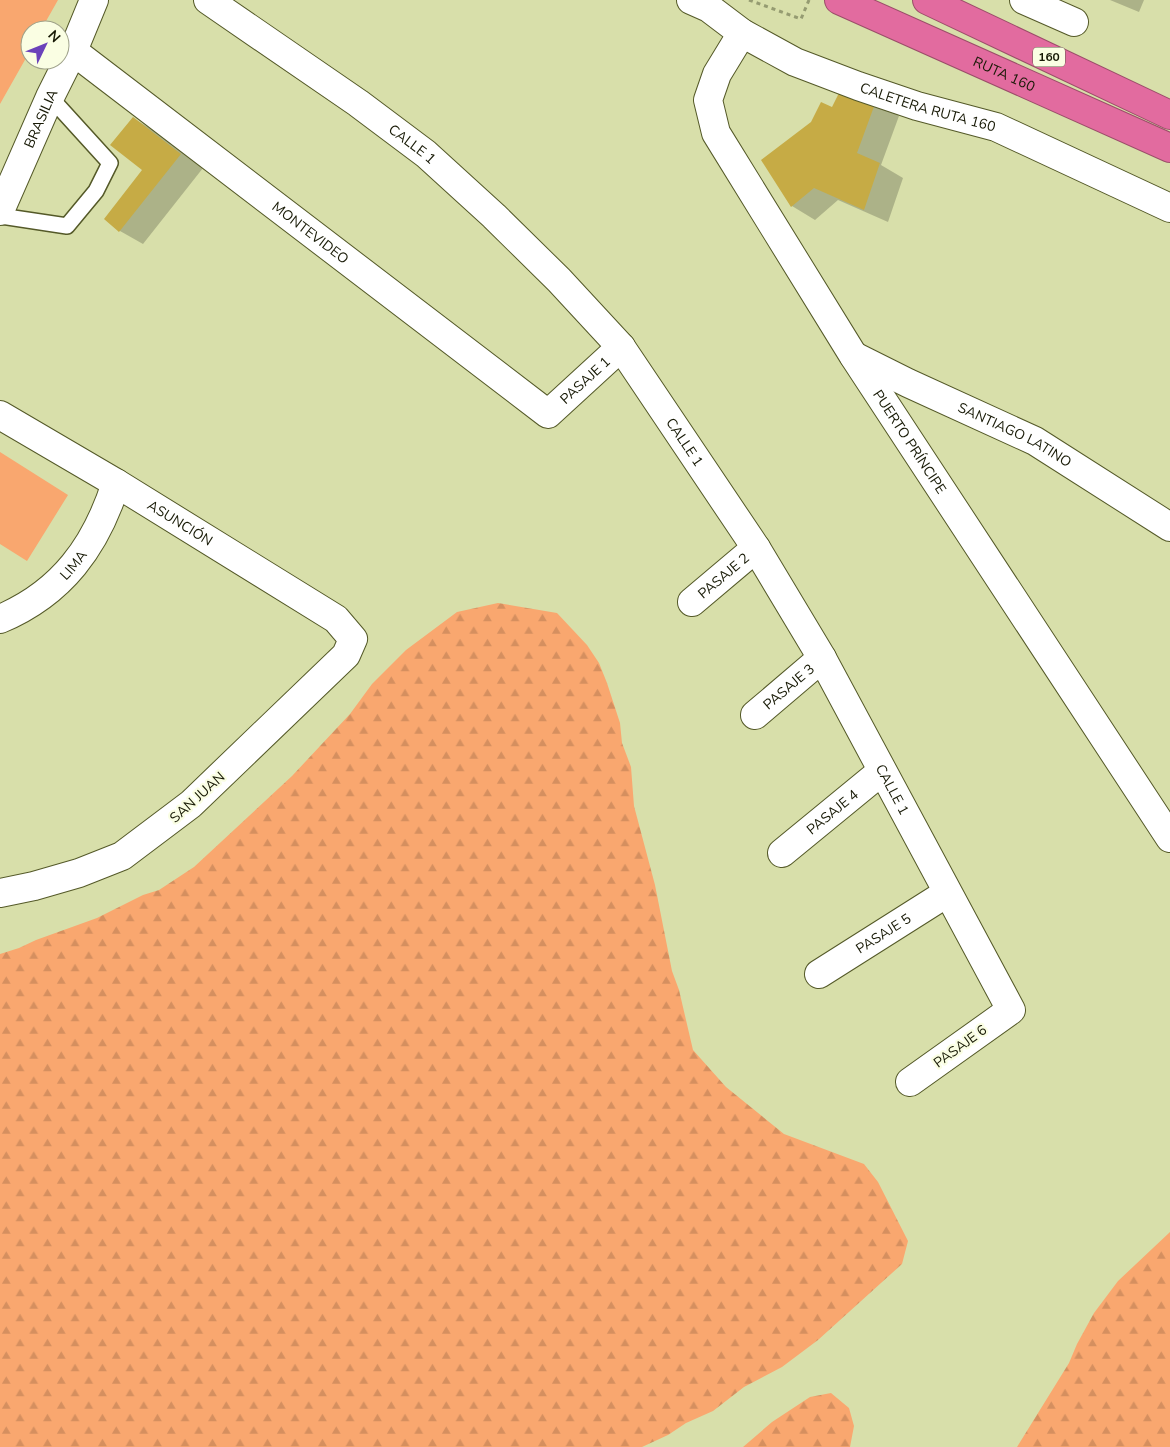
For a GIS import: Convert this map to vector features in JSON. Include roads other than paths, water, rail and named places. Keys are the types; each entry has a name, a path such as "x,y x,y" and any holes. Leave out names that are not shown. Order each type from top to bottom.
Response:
{"highway":[{"name":"RUTA 160","path":"839,0 1170,148"},
{"name":"160","path":"927,0 1170,115"}],"street":[{"name":"BRASILIA","path":"0,211 50,97 73,51 94,0"},
{"name":"CALLE 1","path":"208,0 358,103 426,154 494,216 553,274 621,347 756,548 822,658 1011,1010"},
{"name":"CALETERA RUTA 160","path":"691,0 709,8 742,33 795,62 917,106 996,127 1170,208"},
{"path":"1024,0 1074,22"},
{"name":"PUERTO PRÍNCIPE","path":"742,33 717,74 708,100 716,132 853,355 1161,806 1170,838"},
{"name":"MONTEVIDEO","path":"73,51 548,414"},
{"name":"PASAJE 1","path":"548,414 621,347"},
{"name":"SANTIAGO LATINO","path":"853,355 908,383 1035,441 1170,527"},
{"name":"ASUNCIÓN","path":"0,415 336,619 353,639"},
{"name":"LIMA","path":"0,619 14,614 38,599 79,560 99,528 116,484"},
{"name":"PASAJE 2","path":"692,602 756,548"},
{"name":"SAN JUAN","path":"0,893 34,886 79,873 122,856 129,851 185,809 223,774 346,655 353,639"},
{"name":"PASAJE 3","path":"755,715 822,658"},
{"name":"PASAJE 4","path":"782,853 882,771"},
{"name":"PASAJE 5","path":"819,974 947,893"},
{"name":"PASAJE 6","path":"910,1082 1011,1010"}],"lane":[{"path":"0,216 67,226 96,191 110,163 50,97"}]}
